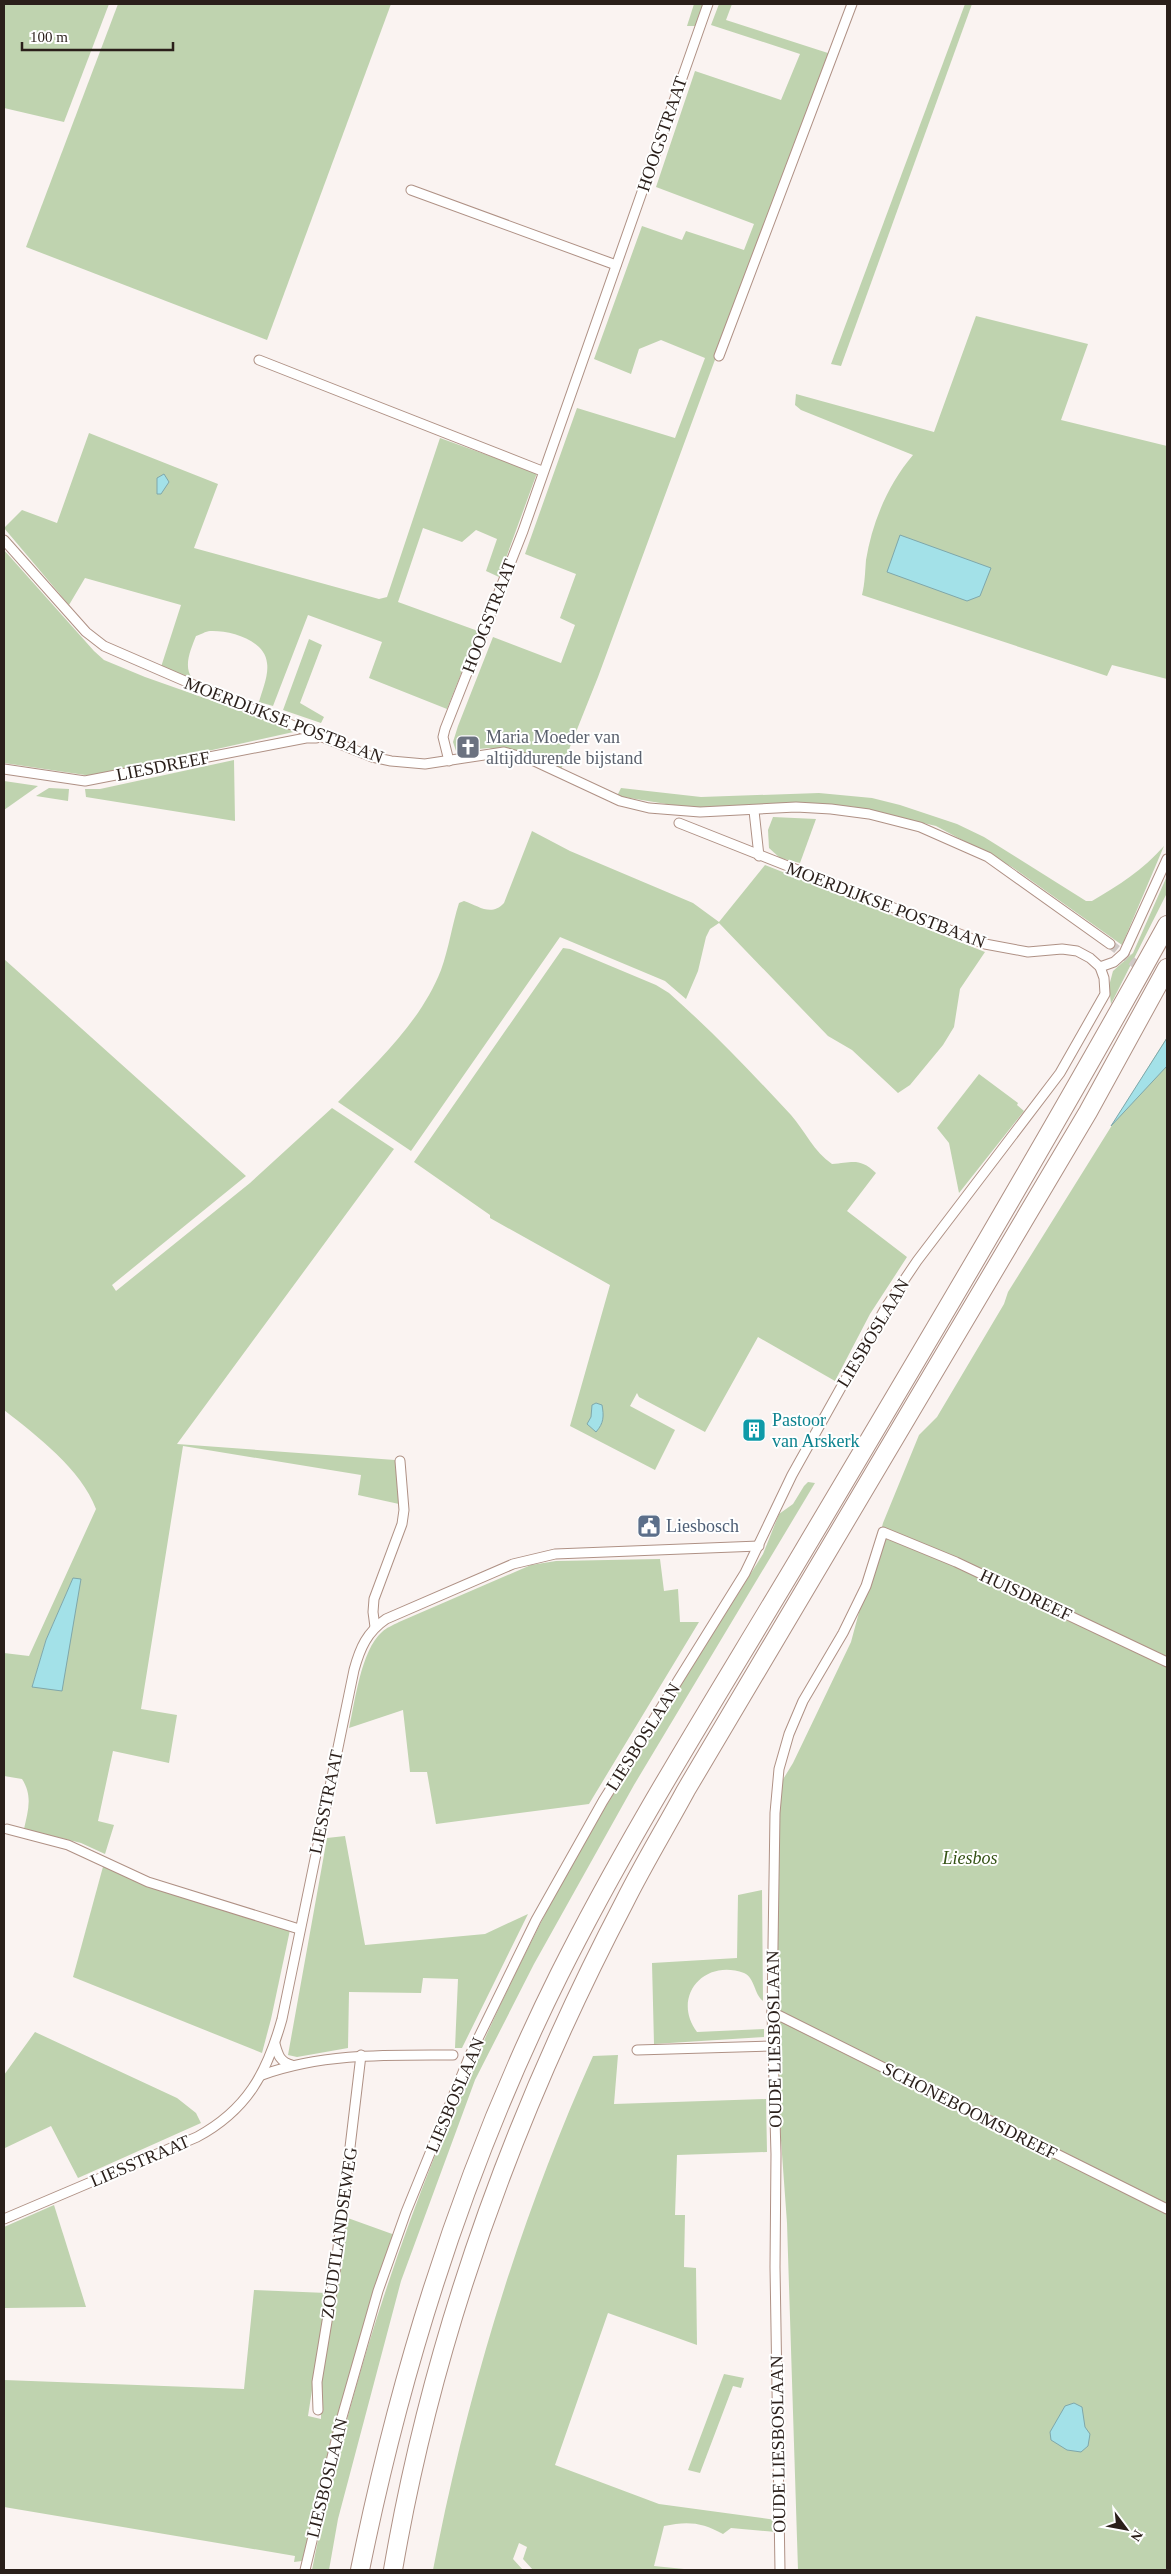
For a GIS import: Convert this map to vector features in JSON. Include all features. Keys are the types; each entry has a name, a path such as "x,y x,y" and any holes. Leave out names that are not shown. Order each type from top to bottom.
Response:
{"highway":[{"path":"360,2570 386,2449 435,2277 467,2186 498,2108 560,1972 600,1896 674,1768 1043,1147 1167,926"},
{"path":"394,2570 430,2399 457,2301 501,2176 591,1970 625,1900 686,1790 1088,1112 1167,968"}],"street":[{"name":"HOOGSTRAAT","path":"449,760 443,737 445,728 522,531 708,4"},
{"path":"719,356 852,4"},
{"path":"411,190 616,265"},
{"path":"260,360 542,471"},
{"name":"MOERDIJKSE POSTBAAN","path":"4,540 86,632 104,646 322,739 391,761 425,764 504,752 532,760 620,801 649,808 700,812 754,811 796,807 831,809 869,814 920,827 988,857 1110,944"},
{"name":"LIESDREEF","path":"4,769 85,781 306,738 322,739"},
{"path":"754,811 760,856"},
{"name":"MOERDIJKSE POSTBAAN","path":"679,823 985,944 1028,952 1062,949 1077,951 1090,958 1100,967"},
{"path":"1100,967 1114,962 1124,953 1167,859"},
{"name":"LIESBOSLAAN","path":"304,2570 332,2451 378,2291 406,2212 470,2055 536,1920 569,1858 745,1573 792,1475 886,1307 917,1261 1060,1073 1105,994 1104,978 1100,967"},
{"path":"375,1627 372,1612 374,1599 402,1524 404,1510 400,1460"},
{"name":"HUISDREEF","path":"883,1532 956,1562 1167,1662"},
{"name":"OUDE LIESBOSLAAN","path":"780,2570 775,2267 776,2154 772,2012 775,1813 779,1769 789,1734 803,1700 843,1633 866,1586 883,1532"},
{"name":"LIESSTRAAT","path":"4,2219 197,2137 216,2127 236,2110 262,2075 275,2044 282,2019 299,1929 354,1670 361,1645 375,1627 386,1619 513,1564 555,1554 759,1546"},
{"path":"7,1829 68,1845 148,1882 299,1929"},
{"name":"SCHONEBOOMSDREEF","path":"772,2012 1167,2209"},
{"path":"275,2044 278,2056 284,2063 295,2066"},
{"path":"637,2050 773,2046"},
{"path":"262,2075 295,2066 360,2056 453,2055"},
{"name":"ZOUDTLANDSEWEG","path":"318,2410 317,2382 335,2273 360,2056"}],"green space":[{"path":"4,4 109,4 64,122 4,108"},
{"path":"118,4 391,4 267,340 26,247"},
{"path":"694,4 704,4 696,26 687,26"},
{"path":"719,4 732,4 726,20 831,54 730,319 598,677 560,772 506,752 489,748 456,751 453,742 458,726 493,637 561,663 575,625 560,618 576,574 525,554 577,408 675,438 705,358 661,340 639,349 631,374 594,359 642,226 682,240 686,231 744,250 754,224 656,187 695,71 781,100 800,54 711,25"},
{"path":"965,4 972,4 841,366 831,364"},
{"path":"976,316 1088,344 1061,420 1167,446 1167,679 1112,665 1107,676 862,595 866,560 872,532 882,504 896,478 913,455 801,410 795,405 796,394 934,432"},
{"path":"89,433 218,484 194,548 379,599 387,597 440,438 537,473 499,577 486,571 497,539 476,530 462,542 423,528 398,602 478,631 447,709 369,678 382,642 308,615 273,706 259,702 267,673 265,655 260,648 245,638 218,631 210,631 196,636 188,663 189,673 192,678 161,667 181,605 85,578 69,605 4,528 22,510 57,523"},
{"path":"4,550 104,660 145,677 298,731 100,775 85,775 4,763"},
{"path":"309,639 322,645 300,703 324,717 321,723 283,710"},
{"path":"234,760 235,821 86,797 85,789 100,789"},
{"path":"4,781 38,786 4,810"},
{"path":"49,788 69,789 68,801 36,796"},
{"path":"621,788 701,797 819,793 872,798 957,824 984,837 1086,901 1092,901 1112,889 1148,862 1164,846 1122,945 1012,867 936,826 855,807 805,803 691,808 617,796"},
{"path":"773,817 816,819 800,863 780,858 769,848 768,830"},
{"path":"532,831 570,851 693,903 719,922 765,865 985,952 960,989 954,1027 943,1045 910,1085 898,1093 852,1050 828,1036 719,923 710,929 706,937 698,971 686,999 665,981 560,937 411,1151 338,1102 396,1041 422,1007 441,970 459,903 464,901 490,910 504,903"},
{"path":"1167,876 1167,893 1111,1004 1109,986 1113,971 1133,953"},
{"path":"563,948 570,949 656,985 669,993 762,1084 791,1115 826,1159 832,1164 860,1163 876,1173 847,1211 907,1257 870,1314 835,1381 758,1337 705,1432 639,1397 637,1393 630,1406 675,1430 655,1470 570,1426 610,1285 490,1218 490,1215 414,1162"},
{"path":"4,959 246,1176 112,1285 116,1291 250,1183 332,1108 394,1149 177,1444 395,1460 399,1504 358,1495 361,1475 183,1446 141,1709 177,1715 169,1763 113,1751 98,1821 114,1825 105,1854 81,1843 24,1829 29,1804 28,1791 22,1779 4,1776 4,1653 29,1656 96,1509 80,1480 57,1454 4,1410","holes":["73,1578 32,1687 46,1640"]},
{"name":"Liesbos","path":"1167,1037 1167,2570 798,2570 787,2223 777,2085 771,1799 793,1763 851,1642 883,1523 919,1435 937,1417 1004,1304 1008,1292"},
{"path":"979,1074 1018,1103 1017,1105 1024,1111 959,1193 949,1143 937,1128"},
{"path":"808,1482 815,1483 634,1785 534,1964 475,2080 401,2281 338,2519 329,2570 312,2570 353,2398 378,2313 407,2229 473,2065 510,1984 550,1905 600,1816 763,1554 779,1514 793,1504"},
{"path":"660,1559 664,1591 678,1589 680,1622 699,1622 589,1804 436,1824 427,1772 410,1772 403,1710 349,1728 360,1677 369,1651 382,1632 399,1622 531,1565 556,1561"},
{"path":"345,1836 365,1945 485,1934 528,1914 462,2048 455,2048 458,1979 423,1978 421,1993 349,1992 348,2048 297,2057 288,2055 327,1838"},
{"path":"104,1863 290,1930 262,2053 73,1977"},
{"path":"762,1890 763,2001 748,1975 729,1970 716,1971 705,1976 696,1984 690,1994 688,2006 690,2019 697,2032 764,2029 764,2037 654,2044 652,1963 737,1958 738,1895"},
{"path":"35,2032 177,2098 196,2113 201,2123 78,2178 51,2126 5,2148 4,2075"},
{"path":"618,2055 614,2104 766,2099 767,2152 677,2155 675,2215 685,2215 684,2267 696,2268 697,2345 608,2313 555,2465 659,2504 776,2520 776,2532 731,2528 723,2534 708,2527 694,2524 680,2523 664,2526 654,2566 694,2570 533,2570 523,2559 527,2547 519,2543 513,2559 523,2570 433,2570 462,2438 479,2373 519,2244 566,2118 593,2056"},
{"path":"54,2205 86,2307 4,2308 4,2227"},
{"path":"345,2217 395,2235 336,2424 302,2561 294,2562 295,2556 4,2507 4,2380 244,2389 254,2290 327,2293 308,2416 321,2419 321,2379"},
{"path":"724,2374 744,2378 741,2388 733,2386 700,2473 688,2470"}],"water":[{"path":"164,474 169,482 161,494 157,494 157,478"},
{"path":"900,535 991,568 980,596 967,601 887,572"},
{"path":"1167,1038 1167,1066 1111,1126"},
{"path":"596,1403 602,1405 603,1416 601,1426 596,1432 587,1424 591,1417 592,1405"},
{"path":"73,1578 81,1579 62,1691 32,1687 46,1640"},
{"path":"1074,2403 1082,2407 1085,2427 1090,2434 1088,2446 1081,2452 1067,2450 1051,2440 1050,2432 1065,2406"}],"tunnel":[{"path":"1110,944 1167,989"}],"place":[{"name":"Maria Moeder van altijddurende bijstand","path":"468,747"},
{"name":"Pastoor van Arskerk","path":"754,1430"},
{"name":"Liesbosch","path":"649,1526"}]}
